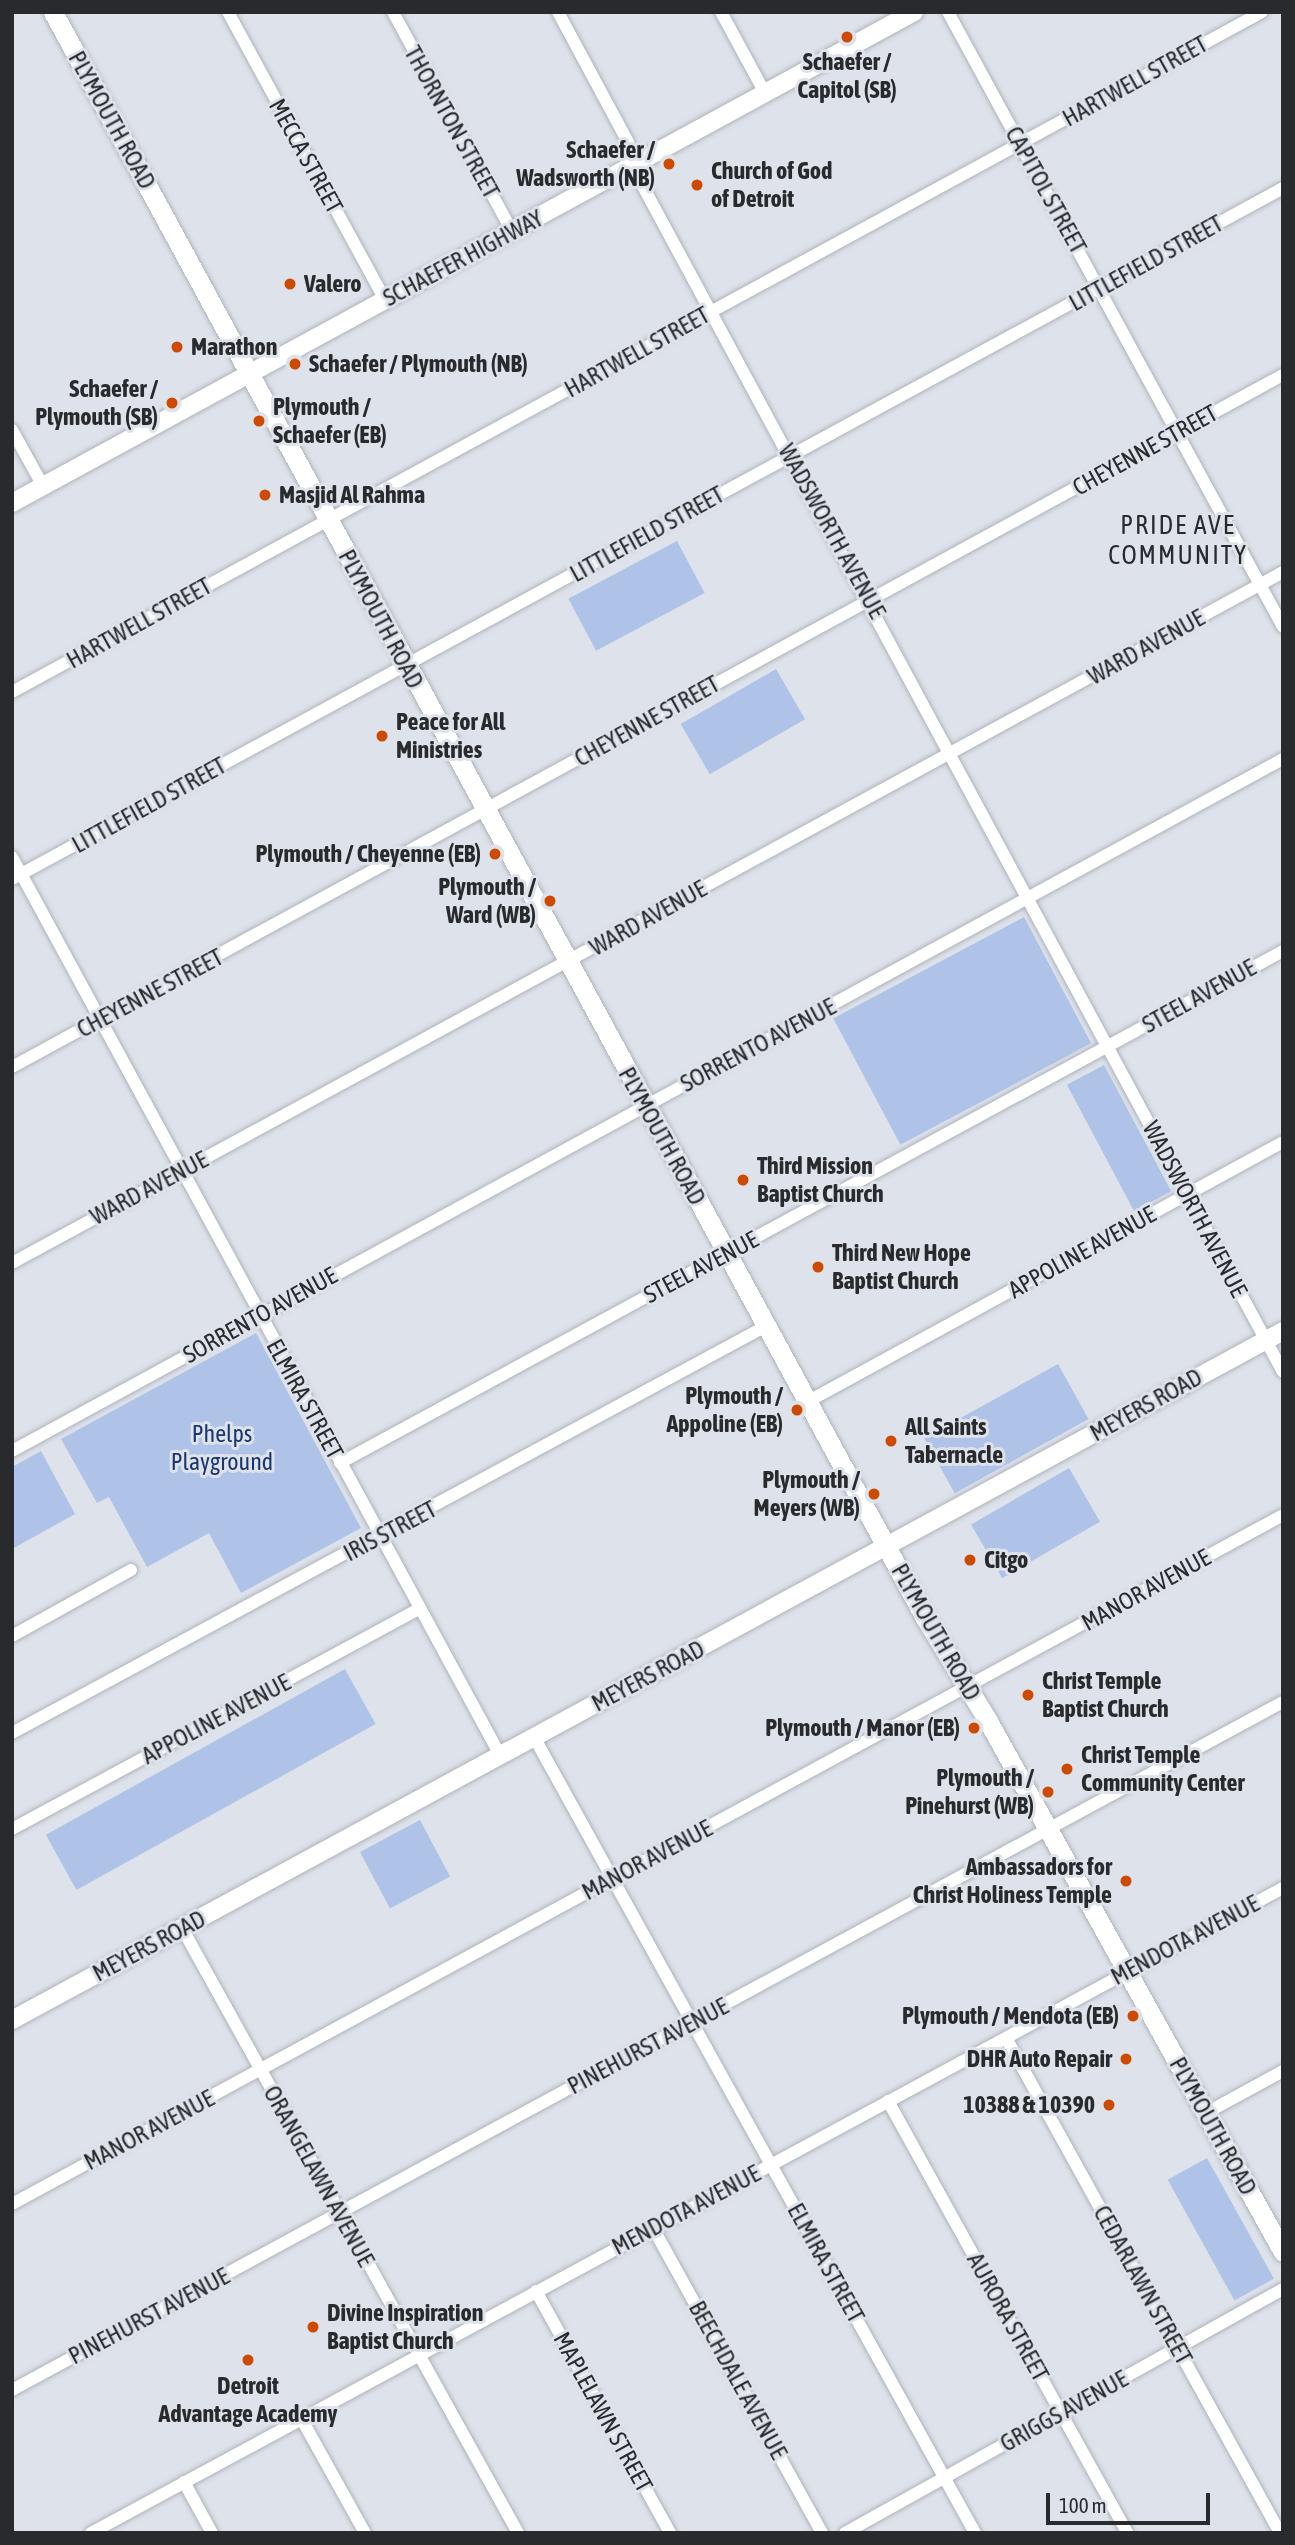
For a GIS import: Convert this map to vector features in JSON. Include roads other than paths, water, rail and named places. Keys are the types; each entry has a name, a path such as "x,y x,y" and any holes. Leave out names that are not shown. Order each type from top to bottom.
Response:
{"main road":[{"name":"PLYMOUTH ROAD","path":"53,12 886,1546 1049,1829 1283,2252"}],"street":[{"name":"MECCA STREET","path":"228,12 385,300"},
{"name":"THORNTON STREET","path":"393,12 512,232"},
{"name":"WADSWORTH AVENUE","path":"558,12 628,142 632,166 952,752 1283,1372"},
{"path":"722,12 765,93"},
{"name":"SCHAEFER HIGHWAY","path":"12,503 765,93 889,18 914,12"},
{"name":"CAPITOL STREET","path":"948,12 1283,627"},
{"name":"HARTWELL STREET","path":"12,692 1262,12"},
{"name":"LITTLEFIELD STREET","path":"17,877 1283,188"},
{"name":"CHEYENNE STREET","path":"12,1067 1283,375"},
{"path":"12,430 43,486"},
{"name":"WARD AVENUE","path":"12,1263 1283,572"},
{"name":"SORRENTO AVENUE","path":"12,1451 1283,759"},
{"name":"ELMIRA STREET","path":"12,857 17,877 100,1019 500,1755"},
{"name":"STEEL AVENUE","path":"340,1463 1283,951"},
{"name":"APPOLINE AVENUE","path":"807,1402 1283,1142"},
{"name":"IRIS STREET","path":"12,1733 766,1326"},
{"name":"MEYERS ROAD","path":"12,2020 1283,1331"},
{"name":"MANOR AVENUE","path":"12,2204 1283,1515"},
{"path":"12,1636 131,1570"},
{"name":"APPOLINE AVENUE","path":"12,1829 420,1608"},
{"name":"PINEHURST AVENUE","path":"12,2390 1283,1702"},
{"name":"ELMIRA STREET","path":"534,1737 975,2533"},
{"name":"MENDOTA AVENUE","path":"91,2533 1283,1888"},
{"name":"ORANGELAWN AVENUE","path":"182,1928 517,2533"},
{"name":"CEDARLAWN STREET","path":"1006,2038 1280,2533"},
{"path":"1206,2113 1283,2071"},
{"name":"AURORA STREET","path":"888,2101 1128,2533"},
{"name":"BEECHDALE AVENUE","path":"653,2228 822,2533"},
{"name":"GRIGGS AVENUE","path":"845,2533 1283,2289"},
{"name":"MAPLELAWN STREET","path":"536,2291 670,2533"},
{"path":"301,2418 365,2533"},
{"path":"184,2482 212,2533"}],"place":[{"name":"Schaefer / Capitol (SB)","path":"847,37"},
{"name":"Schaefer / Wadsworth (NB)","path":"669,164"},
{"name":"Church of God of Detroit","path":"697,185"},
{"name":"Valero","path":"290,284"},
{"name":"Marathon","path":"177,347"},
{"name":"Schaefer / Plymouth (NB)","path":"295,364"},
{"name":"Schaefer / Plymouth (SB)","path":"172,403"},
{"name":"Plymouth / Schaefer (EB)","path":"259,421"},
{"name":"Masjid Al Rahma","path":"265,495"},
{"name":"Peace for All Ministries","path":"382,736"},
{"name":"Plymouth / Cheyenne (EB)","path":"495,854"},
{"name":"Plymouth / Ward (WB)","path":"550,901"},
{"name":"Third Mission Baptist Church","path":"743,1180"},
{"name":"Third New Hope Baptist Church","path":"818,1267"},
{"name":"Plymouth / Appoline (EB)","path":"797,1410"},
{"name":"All Saints Tabernacle","path":"891,1441"},
{"name":"Plymouth / Meyers (WB)","path":"874,1494"},
{"name":"Citgo","path":"970,1560"},
{"name":"Christ Temple Baptist Church","path":"1028,1695"},
{"name":"Plymouth / Manor (EB)","path":"974,1728"},
{"name":"Christ Temple Community Center","path":"1067,1769"},
{"name":"Plymouth / Pinehurst (WB)","path":"1048,1792"},
{"name":"Ambassadors for Christ Holiness Temple","path":"1126,1881"},
{"name":"Plymouth / Mendota (EB)","path":"1133,2016"},
{"name":"DHR Auto Repair","path":"1126,2059"},
{"name":"10388 & 10390","path":"1109,2105"},
{"name":"Divine Inspiration Baptist Church","path":"313,2327"},
{"name":"Detroit Advantage Academy","path":"248,2360"}],"district":[{"name":"PRIDE AVE COMMUNITY","path":"1178,541"}],"park label":[{"name":"Phelps Playground","path":"222,1448"}]}
